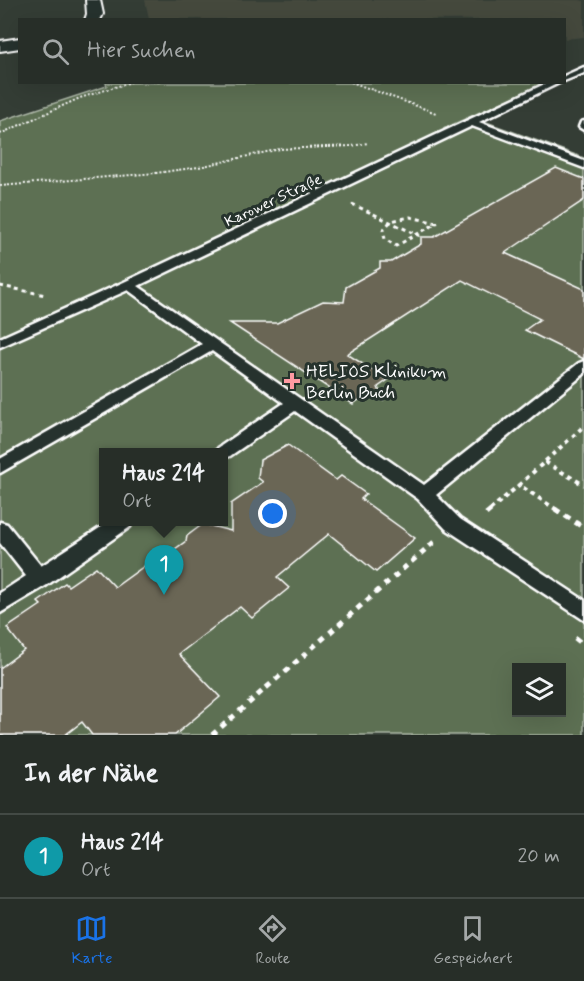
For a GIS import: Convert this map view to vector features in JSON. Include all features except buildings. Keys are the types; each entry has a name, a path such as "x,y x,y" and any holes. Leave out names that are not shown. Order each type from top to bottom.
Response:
{"street":[{"path":"93,0 95,14 93,18"},
{"path":"0,46 18,43"}],"lane":[{"name":"Karower Straße","path":"566,78 584,70"},
{"path":"566,81 584,83"},
{"name":"Karower Straße","path":"0,343 129,285 554,84"},
{"path":"470,124 584,165"},
{"path":"129,285 424,494 460,528 584,611"},
{"path":"0,467 213,344"},
{"path":"424,494 584,366"},
{"path":"228,450 297,402"},
{"path":"0,604 117,526"},
{"path":"0,529 40,579"}],"path":[{"path":"0,134 52,108 103,88 122,84"},
{"path":"357,84 470,124"},
{"path":"0,186 156,173 199,167 280,149 352,146 374,142"},
{"path":"326,192 418,235"},
{"path":"410,217 437,223 396,246 383,234 386,225 390,222 410,217"},
{"path":"212,735 460,528 519,485 584,426"},
{"path":"545,462 584,485"},
{"path":"519,485 584,528"}],"shaded area":[{"path":"145,0 580,0 584,1 584,37 566,39 566,18 149,18"}],"green space":[{"name":"HELIOS Klinikum Berlin Buch","path":"106,84 542,84 443,129 473,117 584,158 584,735 0,735 0,121 107,86"}],"place":[{"name":"HELIOS Klinikum Berlin Buch","path":"292,381"},
{"name":"Haus 214","path":"164,595"}]}
